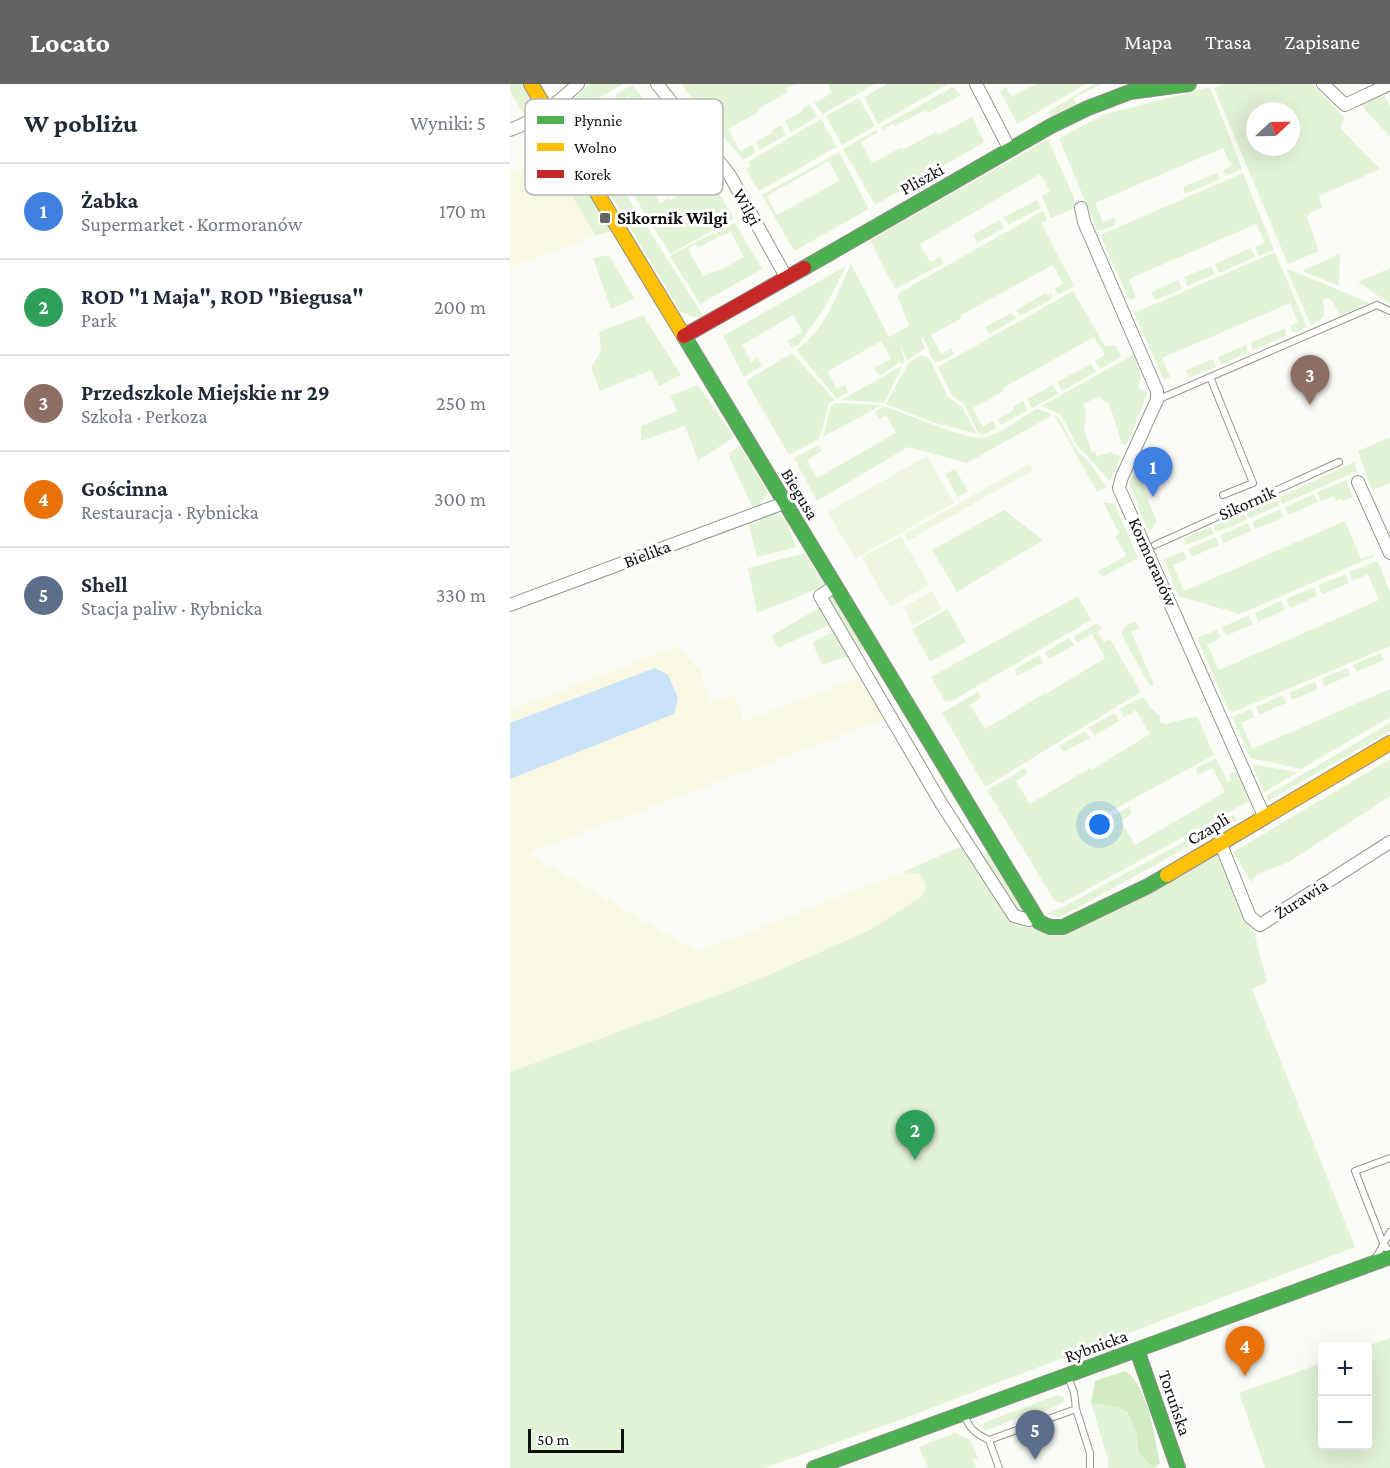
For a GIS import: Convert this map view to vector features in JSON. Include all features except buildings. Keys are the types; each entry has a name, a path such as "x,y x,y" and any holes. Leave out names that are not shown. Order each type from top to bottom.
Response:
{"street":[{"name":"Biegusa","path":"531,84 540,99"},
{"path":"561,99 578,84"},
{"name":"Wilgi","path":"657,84 669,99"},
{"path":"976,84 1010,150"},
{"name":"Pliszki","path":"684,336 1051,126 1088,108 1130,92 1159,86 1189,84"},
{"path":"1323,84 1345,105 1390,84"},
{"path":"510,129 525,124"},
{"name":"Wilgi","path":"723,166 786,277"},
{"name":"Biegusa","path":"598,195 1038,920"},
{"path":"1081,208 1084,222 1157,391 1157,400"},
{"name":"Kormoranów","path":"1157,400 1119,488 1264,816"},
{"path":"1358,482 1390,553"},
{"name":"Bielika","path":"510,605 784,503"},
{"path":"835,586 820,596 936,794 1014,916 1038,920"},
{"name":"Czapli","path":"1038,920 1050,927 1063,927 1148,886 1390,743"},
{"name":"Żurawia","path":"1220,842 1250,917 1260,925 1390,842"},
{"name":"Rybnicka","path":"814,1468 1068,1376 1390,1255"},
{"name":"Toruńska","path":"1137,1350 1178,1468"}],"lane":[{"path":"1157,400 1377,305 1390,311"},
{"path":"1210,377 1253,483 1223,495"},
{"name":"Sikornik","path":"1155,545 1339,462"},
{"path":"1390,1158 1355,1171 1383,1244 1390,1255"},
{"path":"1373,1263 1390,1232"},
{"path":"1068,1376 1090,1453 1090,1468"},
{"path":"964,1414 968,1426 976,1434 989,1440 1076,1410"},
{"path":"989,1440 999,1468"}],"green space":[{"path":"510,84 531,84 540,99 525,99 525,116 510,91"},
{"path":"590,84 623,84 598,99 574,99"},
{"path":"681,84 796,84 786,89 788,92 758,109 759,112 728,129 740,151 752,145 756,152 743,160 723,135 723,99 693,99"},
{"path":"828,84 875,84 823,114 814,103 832,93"},
{"path":"887,84 948,84 878,124 864,97"},
{"path":"1036,84 1086,84 1017,124 1000,91 1006,87 1011,97"},
{"path":"1094,84 1102,84 1073,98 1077,105 1052,119 1048,112"},
{"path":"1225,84 1312,84 1345,118 1340,128 1380,169 1319,196 1322,208 1310,213 1307,218 1319,251 1288,264 1214,88"},
{"path":"632,85 643,99 630,99 628,96 624,99 612,99 616,94"},
{"path":"953,87 961,95 928,113 926,110 882,130 881,127"},
{"path":"1210,87 1242,169 1226,176 1223,170 1231,166 1223,148 1095,203 1103,222 1114,217 1116,221 1114,226 1097,230 1059,138 1103,115"},
{"path":"1384,95 1390,106 1390,137 1361,105"},
{"path":"859,98 875,126 842,145 826,116"},
{"path":"810,104 817,117 791,132 785,121 802,112 801,110"},
{"path":"972,117 983,143 875,205 843,149 876,130 878,132 861,142 872,163 936,132 938,135"},
{"path":"821,119 837,147 759,191 746,169 750,167 748,162"},
{"path":"781,125 786,135 760,150 756,142"},
{"path":"1048,139 1078,207 1051,218 1042,196 1050,191 1040,174 920,244 930,262 940,257 944,263 895,289 870,240"},
{"path":"839,152 868,207 867,210 796,250 793,249 762,195","holes":["829,161 839,181 777,215 767,196"]},
{"path":"525,168 525,195 572,195 596,236 510,267 510,174"},
{"path":"1217,173 1220,179 1185,194 1183,187"},
{"path":"1243,173 1274,250 1259,256 1255,247 1265,242 1256,224 1129,279 1136,298 1130,301 1100,235"},
{"path":"572,195 598,195 618,228 596,236"},
{"path":"610,195 627,195 704,317 692,317 680,311"},
{"path":"633,195 656,195 660,203 679,195 720,195 734,219 670,254"},
{"path":"1037,200 1041,208 1008,225 1004,217"},
{"path":"1043,211 1047,220 1041,223 1074,286 1058,295 1055,289 1063,283 1053,265 961,315 962,318 931,335 941,354 951,348 954,354 937,363 933,360 923,337 921,338 925,348 907,361 899,342 905,362 901,364 900,362 879,376 874,368 891,359 881,341 827,372 837,389 845,385 848,392 837,399 796,350 815,333 823,322 851,264 889,337 909,326 897,294"},
{"path":"999,220 1004,228 977,243 973,235"},
{"path":"735,223 762,269 700,304 671,255","holes":["731,232 744,257 703,276 688,249 696,244 698,248"]},
{"path":"1251,248 1255,257 1219,273 1215,264"},
{"path":"1275,252 1307,327 1293,333 1290,326 1298,322 1290,303 1162,358 1170,377 1164,380 1134,313"},
{"path":"1340,254 1339,286 1302,271"},
{"path":"609,255 634,298 611,309 593,258"},
{"path":"846,266 825,307 799,344 792,348 787,341 803,332 793,315 742,345 751,362 758,358 762,366 744,377 723,336"},
{"path":"1211,266 1215,274 1187,286 1184,277"},
{"path":"1286,268 1370,303 1340,315 1330,298 1323,300 1324,316 1311,325"},
{"path":"1390,268 1390,304 1358,282"},
{"path":"1178,280 1182,289 1155,300 1151,292"},
{"path":"1073,291 1105,346 1115,345 1121,357 1100,369 1095,361 1105,355 1094,337 1003,388 1004,391 973,408 983,427 993,421 997,428 983,435 978,433 964,404 952,396 938,367"},
{"path":"1046,293 1048,296 1051,294 1052,299 1020,316 1016,310"},
{"path":"1011,313 1017,318 989,334 985,327"},
{"path":"643,315 681,375 659,386 651,370 600,391 591,368 601,350 599,332"},
{"path":"1285,328 1286,336 1253,350 1250,343"},
{"path":"1246,345 1248,352 1221,365 1218,357"},
{"path":"792,353 835,400 829,403 819,439 789,455 746,381"},
{"path":"921,355 930,359 948,397 961,406 977,434 932,422 886,404 909,362"},
{"path":"1133,355 1142,377 1139,389 1147,392 1126,445 1120,443 1109,403 1104,402 1100,396 1083,404 1086,411 1084,430 1092,452 1095,451 1097,457 1110,452 1121,456 1110,481 1076,444 1061,415 1041,406"},
{"path":"1213,359 1216,367 1189,378 1186,370"},
{"path":"1091,364 1096,372 1062,391 1057,382"},
{"path":"902,366 884,403 841,400"},
{"path":"698,385 734,437 698,461 685,426 641,441 641,426 677,411 670,396"},
{"path":"1053,385 1058,394 1032,408 1027,399"},
{"path":"1023,401 1028,410 1001,425 998,419 1014,410 1013,407"},
{"path":"836,403 882,405 823,437 831,406"},
{"path":"884,406 950,431 983,438 1002,430 1037,409 1051,416 967,463 908,447 817,501 794,458 818,445 822,451 807,460 817,478 896,433 886,415 879,419 875,412"},
{"path":"1054,414 1060,420 1076,449 1090,463 1106,487 1097,492"},
{"path":"1390,437 1390,483 1372,491 1358,451"},
{"path":"740,446 768,492 761,504 752,507 728,454"},
{"path":"927,456 954,503 855,559 828,512"},
{"path":"1354,462 1357,471 1281,503 1280,497"},
{"path":"1029,464 1033,470 908,541 904,534"},
{"path":"1139,468 1157,522 1149,533 1129,482"},
{"path":"955,469 968,491 958,497 945,474"},
{"path":"1346,480 1353,497 1342,502 1341,499 1336,501 1334,496 1321,501 1317,492"},
{"path":"1314,494 1318,502 1288,515 1285,507"},
{"path":"1274,499 1278,501 1279,506 1250,518 1247,516 1248,511"},
{"path":"1103,502 1115,504 1138,558 1102,577 1098,571 1126,556 1115,536 1119,533"},
{"path":"1280,509 1284,517 1255,529 1252,522"},
{"path":"1004,510 1043,540 957,592 932,550"},
{"path":"778,512 787,521 796,547 757,557 749,525"},
{"path":"1243,513 1247,520 1217,532 1214,529 1215,525"},
{"path":"1345,521 1361,559 1374,554 1375,556 1240,614 1178,596 1164,560 1183,551 1187,559 1173,565 1184,591"},
{"path":"1248,523 1251,531 1223,543 1220,535"},
{"path":"1211,527 1214,534 1185,545 1184,538"},
{"path":"901,536 929,585 890,607 862,557"},
{"path":"1216,537 1219,545 1192,557 1188,549"},
{"path":"805,553 825,586 757,613 748,568"},
{"path":"1378,561 1390,592 1390,646 1233,712 1228,709 1197,638 1217,630 1221,638 1207,644 1219,670 1379,600 1368,574 1353,581 1349,572"},
{"path":"1346,574 1349,583 1322,594 1318,585"},
{"path":"1314,587 1317,596 1290,608 1286,599"},
{"path":"828,590 866,650 822,665 812,642 839,629 835,622 778,648 771,636 820,607 820,596"},
{"path":"932,591 942,609 913,626 904,607"},
{"path":"1078,596 1091,620 950,702 945,701 931,677"},
{"path":"1281,601 1285,610 1258,622 1255,613"},
{"path":"948,609 966,642 930,662 912,629"},
{"path":"1249,615 1253,624 1226,636 1222,627"},
{"path":"1135,622 1139,628 1131,632 1154,684 1150,686 1122,636 1125,626"},
{"path":"1098,623 1102,629 1098,632 1104,642 1110,639 1141,692 985,787 942,713 978,692 981,698 970,705 985,729 1046,694 1105,658 1092,634 1077,643 1074,636"},
{"path":"1069,638 1074,645 1049,659 1045,652"},
{"path":"678,646 699,670 712,702 733,694 745,721 866,674 891,717 528,853 697,952 903,872 919,874 926,887 921,897 872,929 755,981 510,1072 510,710"},
{"path":"1381,653 1384,660 1356,672 1353,665"},
{"path":"1039,655 1043,663 1017,676 1014,670"},
{"path":"1347,668 1351,675 1323,687 1322,678"},
{"path":"1315,682 1318,689 1292,700 1289,693"},
{"path":"1390,689 1390,717 1301,769 1250,758 1232,717 1251,709 1254,717 1241,723 1252,749"},
{"path":"1283,695 1286,703 1259,715 1256,707"},
{"path":"1144,698 1160,716 1160,722 1165,724 1197,716 1214,755 1109,812 1111,817 1129,807 1132,814 1121,821 1135,845 1225,792 1212,768 1197,776 1196,768 1216,758 1228,782 1231,781 1229,774 1237,771 1251,800 1062,903 1054,900 987,790 1025,768 1028,773 1016,781 1030,804 1090,768 1091,770 1150,734 1136,710 1124,718 1119,709"},
{"path":"1115,713 1119,721 1094,736 1089,727"},
{"path":"1390,723 1390,731 1268,801 1266,796"},
{"path":"1085,731 1090,738 1063,752 1059,746"},
{"path":"1390,759 1390,796 1289,862 1258,874 1251,882 1233,852"},
{"path":"1252,764 1296,772 1297,773 1264,792"},
{"path":"1234,815 1237,820 1062,916 1047,914 1063,907"},
{"path":"1220,842 1250,917 1267,982 1252,989 1355,1247 889,1424 764,1468 510,1468 510,1072 755,981 872,929 921,897 926,887 923,878 919,874 903,872 967,844 977,859 994,847 1050,927"},
{"path":"1390,1338 1390,1468 1265,1468 1239,1393 1318,1364 1318,1450 1372,1450 1372,1344"},
{"path":"1125,1371 1140,1388 1153,1426 1160,1463 1153,1468 1138,1452 1137,1434 1128,1413 1119,1408 1091,1403 1095,1381"},
{"path":"1058,1395 1064,1397 1063,1403 1033,1416 1021,1416 988,1430 982,1428 985,1422"},
{"path":"1091,1403 1119,1408 1128,1413 1137,1434 1138,1452 1153,1468 1108,1468 1108,1459"},
{"path":"955,1433 970,1440 978,1458 973,1459 976,1468 928,1468 919,1447"}],"water":[{"path":"655,668 668,675 678,698 674,714 510,779 510,723"}],"traffic: fast":[{"path":"804,268 1051,126 1088,108 1130,92 1189,84"},
{"path":"684,336 1039,922 1050,927 1063,927 1167,875"},
{"path":"814,1468 1390,1257"},
{"path":"1137,1350 1178,1468"}],"traffic: slow":[{"path":"531,84 540,99"},
{"path":"598,195 684,336"},
{"path":"1167,875 1390,743"}],"traffic: jam":[{"path":"684,336 804,268"}],"place":[{"name":"Sikornik Wilgi","path":"605,218"},
{"name":"Przedszkole Miejskie nr 29","path":"1310,405"},
{"name":"Żabka","path":"1153,497"},
{"name":"ROD \"1 Maja\", ROD \"Biegusa\"","path":"915,1160"},
{"name":"Gościnna","path":"1245,1376"},
{"name":"Shell","path":"1035,1460"}]}
